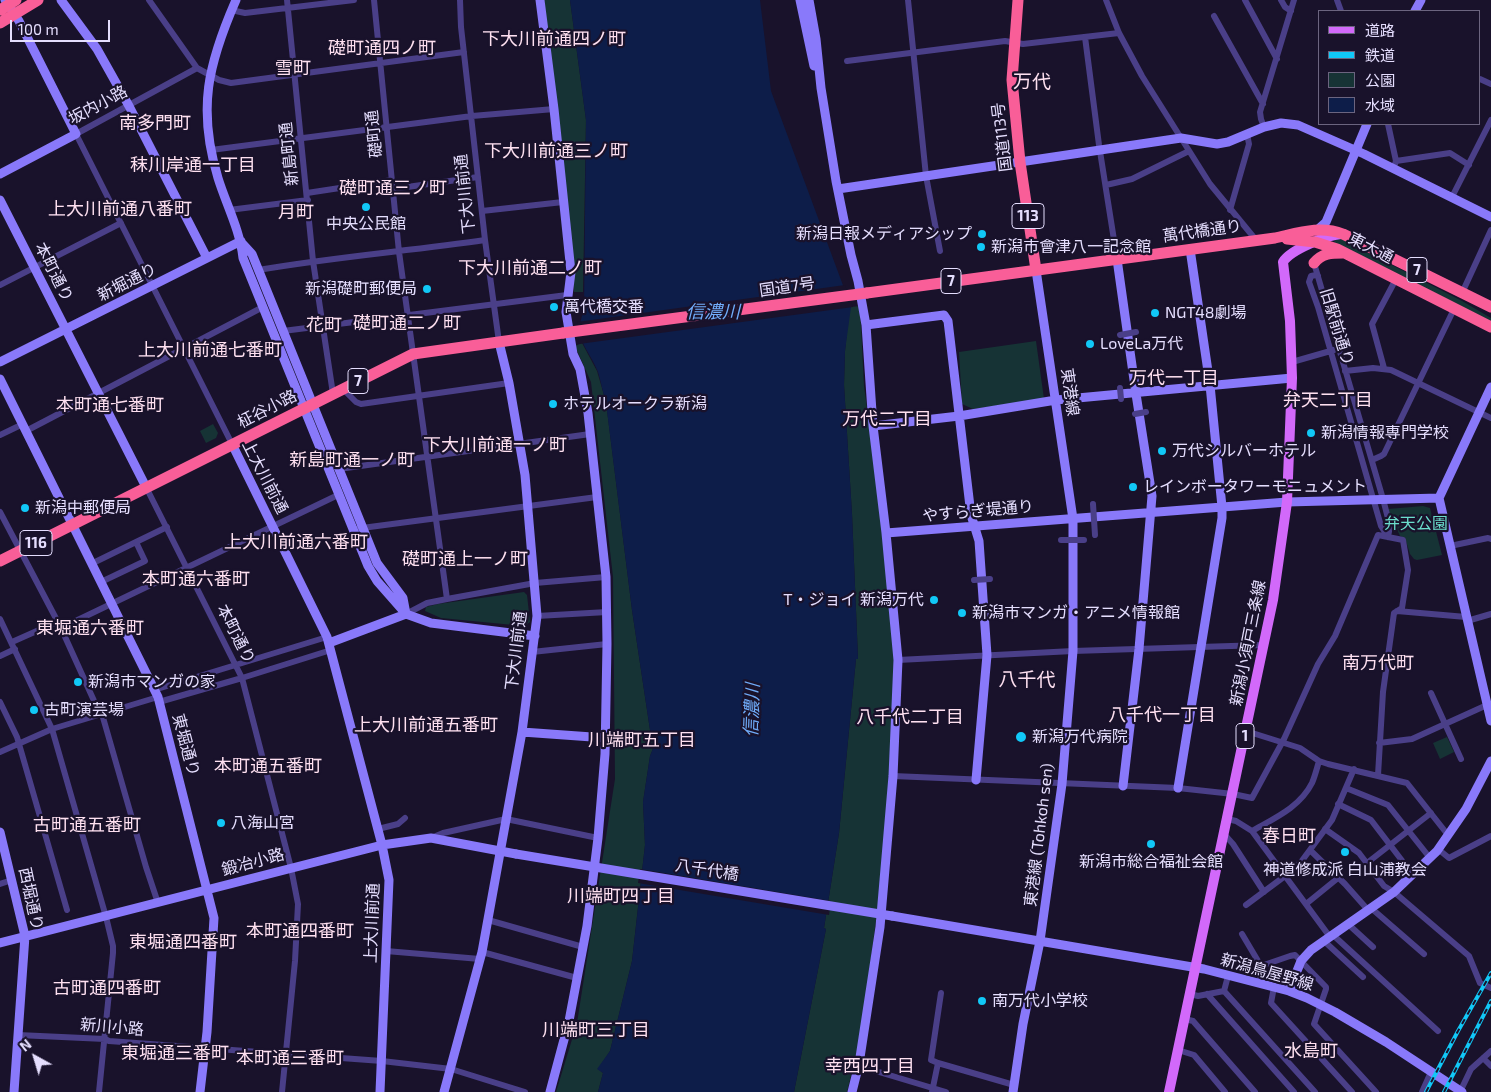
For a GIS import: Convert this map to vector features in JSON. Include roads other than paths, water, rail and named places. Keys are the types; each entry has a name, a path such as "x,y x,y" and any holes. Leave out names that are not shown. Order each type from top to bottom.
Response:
{"highway":[{"path":"0,23 9,6 38,0"},
{"name":"国道113号","path":"1018,0 1012,80 1020,162 1036,270"},
{"name":"萬代橋通り","path":"867,293 1275,238 1318,229"},
{"name":"東大通","path":"1318,229 1343,234 1491,307"},
{"name":"萬代橋通り","path":"1275,238 1315,242"},
{"name":"東大通","path":"1315,242 1345,253 1491,327"},
{"path":"1314,262 1322,255 1345,253"},
{"name":"国道7号","path":"563,333 867,293"},
{"name":"柾谷小路","path":"0,561 413,354 563,333"}],"main road":[{"name":"新潟小須戸三条線","path":"1169,1092 1273,600 1286,502 1292,378 1288,303 1282,266 1284,259 1296,251 1315,242 1343,234"},
{"path":"1296,251 1304,254 1314,262"}],"street":[{"path":"61,0 97,49 129,106 207,258"},
{"path":"149,0 197,68 224,82 230,83 464,52"},
{"path":"236,0 217,44 209,75 207,105 211,150 229,210 241,241 243,258 262,307 339,469 368,566 377,581 406,614 431,623 534,636"},
{"name":"新島町通","path":"287,0 313,261 322,326 338,391"},
{"path":"231,10 245,14 354,0"},
{"name":"礎町通","path":"374,0 399,252 447,598"},
{"name":"下大川前通","path":"444,1092 481,956 522,732 537,616 528,506 520,444 509,383 499,342 485,240 460,0"},
{"path":"540,0 554,109 571,272 566,312 573,354 580,369 590,434 606,577 607,644 606,738 598,838 583,947 566,1030 550,1092"},
{"path":"800,0 813,62 821,88"},
{"path":"809,0 838,189 866,325 873,426 898,660 893,776 880,927 859,1066 852,1092"},
{"path":"908,0 926,176 940,251"},
{"path":"1106,0 1118,33 1142,76 1210,184 1256,240"},
{"path":"1245,0 1277,59"},
{"path":"1281,0 1285,7 1291,11"},
{"path":"1264,127 1260,112 1294,0"},
{"name":"上大川前通","path":"9,6 121,223 329,643 378,829 389,880 380,1092"},
{"path":"1214,16 1263,104"},
{"path":"847,61 1005,41 1023,44 1118,33"},
{"path":"1085,37 1152,496 1140,650 1122,786"},
{"name":"坂内小路","path":"0,174 197,68"},
{"path":"211,150 472,116 554,109"},
{"path":"1452,197 1491,120"},
{"path":"838,189 1181,138 1217,144 1228,142 1264,127 1281,123 1298,125 1395,165 1491,217"},
{"path":"1293,239 1303,237 1318,229 1328,218 1367,125"},
{"path":"1388,125 1395,165"},
{"path":"1230,210 1249,144 1247,134"},
{"path":"1106,185 1132,179 1189,151"},
{"path":"1395,165 1450,153 1469,165"},
{"path":"394,189 478,178"},
{"path":"229,210 392,180"},
{"name":"本町通り","path":"0,200 242,678 291,868 298,904 295,961 282,1092"},
{"path":"482,211 563,202"},
{"path":"1306,231 1328,218"},
{"path":"1328,218 1334,227 1343,234"},
{"path":"0,285 121,223"},
{"path":"1462,292 1491,230"},
{"path":"258,270 313,261 485,240"},
{"path":"241,241 252,254 283,332 338,495 358,529"},
{"name":"新堀通り","path":"0,362 241,241"},
{"path":"1178,788 1222,507 1210,385 1190,249"},
{"path":"1314,262 1372,460 1379,500 1390,526 1388,537"},
{"name":"東港線","path":"1036,270 1073,519"},
{"name":"旧駅前通り","path":"1318,276 1311,276 1309,282 1379,500"},
{"path":"1384,368 1372,324 1396,279"},
{"path":"283,332 567,295"},
{"path":"0,435 24,427 98,393 262,307"},
{"path":"1372,460 1384,454 1454,308"},
{"path":"866,325 944,315 948,321 971,515 978,541 987,655 976,780"},
{"path":"1120,335 1136,332"},
{"path":"1292,362 1339,349"},
{"path":"1339,380 1346,374 1384,368 1491,418"},
{"path":"873,426 959,416 1056,400 1292,378"},
{"name":"東堀通り","path":"0,379 157,697 214,918 207,1032 200,1092"},
{"path":"338,391 361,404 509,383"},
{"path":"1491,387 1439,498 1491,718"},
{"path":"1120,388 1121,399"},
{"path":"1135,414 1146,412"},
{"path":"339,469 590,434"},
{"path":"12,642 111,604 338,495"},
{"path":"358,529 597,497"},
{"name":"やすらぎ堤通り","path":"886,534 1286,502 1439,498"},
{"path":"1093,504 1095,535"},
{"path":"0,512 59,625 101,714 158,903"},
{"name":"東港線 (Tohkoh sen)","path":"1013,1089 1023,1024 1040,941 1062,784 1074,651 1073,519"},
{"path":"91,564 167,527"},
{"path":"893,776 1178,788 1252,798 1282,742 1318,664 1335,636 1378,536 1403,540 1408,570 1402,608 1394,614 1383,692 1378,776"},
{"path":"1450,546 1490,536"},
{"path":"1061,540 1084,540"},
{"path":"101,582 145,561 136,542"},
{"path":"0,752 52,729 101,714 157,697 242,678 406,614 428,603 535,583 606,577"},
{"path":"974,580 990,579"},
{"path":"1397,611 1467,618 1491,614"},
{"path":"537,616 606,612"},
{"path":"0,619 52,729 106,917 113,953 106,1039 99,1092"},
{"path":"157,697 235,666 329,643"},
{"path":"532,652 607,644"},
{"path":"898,660 1074,651 1263,645"},
{"path":"0,656 15,649"},
{"path":"1431,693 1461,760"},
{"path":"0,702 17,737 67,910"},
{"path":"1379,742 1412,739 1487,705"},
{"path":"1246,731 1300,748 1320,761 1407,783 1448,835"},
{"path":"522,732 606,738"},
{"path":"1252,831 1293,807 1312,784 1320,761"},
{"path":"1289,991 1301,961 1311,950 1394,892 1438,849 1466,809 1491,761"},
{"path":"1246,905 1296,867 1310,850 1332,820 1354,769"},
{"path":"1346,788 1388,804 1430,858"},
{"path":"1338,804 1371,820 1412,875"},
{"path":"1367,863 1430,813"},
{"path":"378,829 398,824 405,818"},
{"path":"431,838 443,832 506,819 598,838"},
{"path":"1227,819 1236,821 1252,831 1329,938 1363,977"},
{"path":"1325,829 1359,852 1384,886 1394,892 1469,956 1480,983 1491,988"},
{"name":"西堀通り","path":"0,832 25,936 14,1092"},
{"path":"1224,834 1233,844 1264,892"},
{"path":"1438,849 1449,858 1491,836"},
{"name":"鍛冶小路","path":"0,943 382,845 431,838 516,854"},
{"path":"1310,850 1370,909 1424,954"},
{"name":"八千代橋","path":"516,854 1040,941"},
{"path":"1306,904 1338,878"},
{"path":"0,884 12,880"},
{"path":"488,920 583,947"},
{"path":"1348,924 1374,947"},
{"path":"1242,934 1262,966 1260,984"},
{"path":"1329,938 1438,1031"},
{"name":"新潟鳥屋野線","path":"1040,941 1196,968 1289,991 1321,1004 1386,1042 1461,1092"},
{"path":"386,951 481,956 577,978"},
{"path":"1262,966 1295,956 1326,987 1314,1024 1376,1092"},
{"path":"1224,991 1228,976"},
{"path":"1274,987 1271,1003 1352,1092"},
{"path":"1190,994 1198,996 1224,991"},
{"path":"1224,991 1315,1092"},
{"path":"941,993 931,1060 1013,1089"},
{"path":"1207,994 1294,1092"},
{"path":"1185,1019 1194,1021 1255,1092"},
{"name":"新川小路","path":"18,1035 106,1039 382,1061 451,1069 525,1092"},
{"path":"1178,1050 1194,1055 1225,1092"},
{"path":"1461,1092 1471,1069 1491,1051"},
{"path":"1483,1058 1491,1066"},
{"path":"932,1090 938,1062"},
{"path":"859,1066 932,1090 946,1092"},
{"path":"1422,1092 1431,1072"}],"water":[{"name":"信濃川","path":"570,0 760,0 771,91 851,307 845,351 844,385 858,659 856,659 839,833 824,928 826,929 794,1092 598,1092 603,1073 597,1069 610,1051 632,961 645,845 643,802 650,756 656,741 650,730 632,610 606,403 598,372 583,343 580,329 584,310 586,120"}],"railway":[{"path":"1426,1092 1491,973"},
{"path":"1444,1092 1491,1001"}],"place":[{"name":"中央公民館","path":"366,207"},
{"name":"新潟日報メディアシップ","path":"982,234"},
{"name":"新潟市會津八一記念館","path":"981,247"},
{"name":"新潟礎町郵便局","path":"427,289"},
{"name":"萬代橋交番","path":"554,307"},
{"name":"NGT48劇場","path":"1155,313"},
{"name":"LoveLa万代","path":"1090,344"},
{"name":"ホテルオークラ新潟","path":"553,404"},
{"name":"新潟情報専門学校","path":"1311,433"},
{"name":"万代シルバーホテル","path":"1162,451"},
{"name":"レインボータワーモニュメント","path":"1133,487"},
{"name":"新潟中郵便局","path":"25,508"},
{"name":"T・ジョイ 新潟万代","path":"934,600"},
{"name":"新潟市マンガ・アニメ情報館","path":"962,613"},
{"name":"新潟市マンガの家","path":"78,682"},
{"name":"古町演芸場","path":"34,710"},
{"name":"新潟万代病院","path":"1021,737"},
{"name":"八海山宮","path":"221,823"},
{"name":"新潟市総合福祉会館","path":"1151,844"},
{"name":"神道修成派 白山浦教会","path":"1345,852"},
{"name":"南万代小学校","path":"982,1001"}],"district":[{"name":"下大川前通四ノ町","path":"554,39"},
{"name":"礎町通四ノ町","path":"382,48"},
{"name":"雪町","path":"293,68"},
{"name":"万代","path":"1032,82"},
{"name":"南多門町","path":"155,123"},
{"name":"下大川前通三ノ町","path":"556,151"},
{"name":"秣川岸通一丁目","path":"193,165"},
{"name":"礎町通三ノ町","path":"393,188"},
{"name":"上大川前通八番町","path":"120,209"},
{"name":"月町","path":"296,212"},
{"name":"下大川前通二ノ町","path":"530,268"},
{"name":"礎町通二ノ町","path":"407,323"},
{"name":"花町","path":"324,325"},
{"name":"上大川前通七番町","path":"210,350"},
{"name":"万代一丁目","path":"1174,378"},
{"name":"弁天二丁目","path":"1328,400"},
{"name":"本町通七番町","path":"110,405"},
{"name":"万代二丁目","path":"887,419"},
{"name":"下大川前通一ノ町","path":"495,445"},
{"name":"新島町通一ノ町","path":"352,460"},
{"name":"上大川前通六番町","path":"296,542"},
{"name":"礎町通上一ノ町","path":"465,559"},
{"name":"本町通六番町","path":"196,579"},
{"name":"東堀通六番町","path":"90,628"},
{"name":"南万代町","path":"1378,663"},
{"name":"八千代","path":"1027,680"},
{"name":"八千代一丁目","path":"1162,715"},
{"name":"八千代二丁目","path":"910,717"},
{"name":"上大川前通五番町","path":"426,725"},
{"name":"川端町五丁目","path":"642,740"},
{"name":"本町通五番町","path":"268,766"},
{"name":"古町通五番町","path":"87,825"},
{"name":"春日町","path":"1289,836"},
{"name":"川端町四丁目","path":"621,896"},
{"name":"本町通四番町","path":"300,931"},
{"name":"東堀通四番町","path":"183,942"},
{"name":"古町通四番町","path":"107,988"},
{"name":"川端町三丁目","path":"596,1030"},
{"name":"水島町","path":"1311,1051"},
{"name":"東堀通三番町","path":"175,1053"},
{"name":"本町通三番町","path":"290,1058"},
{"name":"幸西四丁目","path":"870,1066"}],"park label":[{"name":"弁天公園","path":"1416,524"}]}
